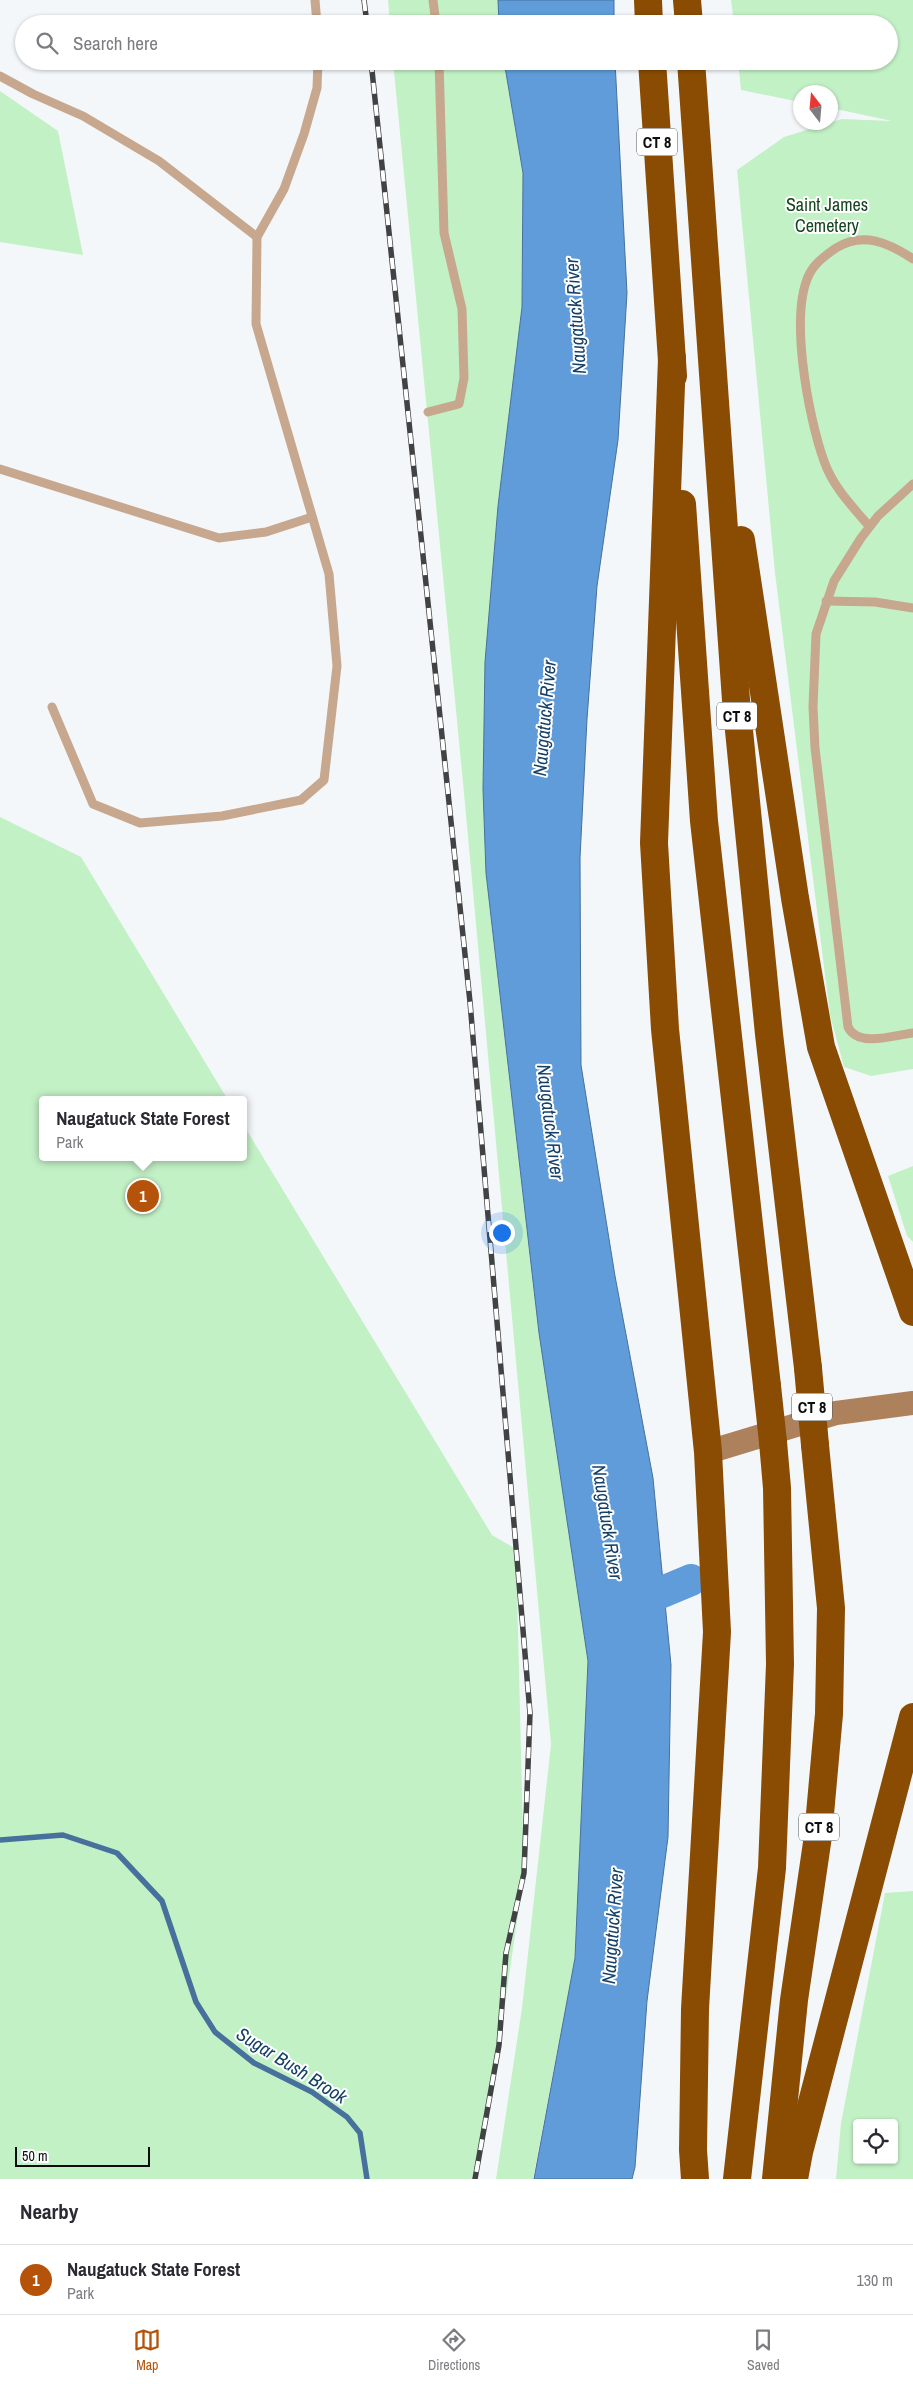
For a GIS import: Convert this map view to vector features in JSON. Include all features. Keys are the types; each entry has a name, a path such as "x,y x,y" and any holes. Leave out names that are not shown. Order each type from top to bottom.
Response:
{"highway":[{"path":"648,0 649,15"},
{"path":"687,0 688,15"},
{"name":"CT 8","path":"653,70 704,821 777,1488 780,1664 772,1868 737,2179"},
{"name":"CT 8","path":"693,70 736,700 769,1034 808,1368 830,1608 829,1714 818,1836 794,2000 776,2179"},
{"path":"710,335 794,898 821,1047 913,1312"},
{"path":"672,358 654,843 665,1029 708,1452 716,1632 695,2009 693,2150 695,2179"},
{"path":"794,2179 799,2152 913,1717"}],"street":[{"path":"708,1452 836,1413 913,1403"}],"lane":[{"path":"315,0 316,15"},
{"path":"433,0 435,15"},
{"path":"52,707 93,804 140,823 222,816 301,800 324,780 337,666 329,574 256,324 257,237 284,189 304,134 317,88 318,70"},
{"path":"428,412 459,404 464,378 462,309 444,233 439,70"},
{"path":"0,76 32,94 84,116 159,161 257,237"},
{"path":"869,526 844,498 824,462 814,427 806,387 800,321 804,293 812,269 826,254 842,244 856,240 882,242 913,259"},
{"path":"0,469 219,538 266,532 312,517"},
{"path":"913,484 869,526 834,581 816,634 813,707 818,787 848,1027 850,1032 861,1038 913,1032"},
{"path":"826,601 875,602 913,608"}],"green space":[{"path":"388,0 498,0 499,15 389,15"},
{"name":"Saint James Cemetery","path":"731,0 913,0 913,1069 871,1076 844,1067 830,1015 775,573 737,170 784,137 807,130 838,130 838,120 842,119 892,121 838,109 838,85 793,85 793,101 741,90 739,70 898,70 898,15 733,15"},
{"path":"394,70 506,70 523,173 522,307 498,506 485,662 486,873 539,1333 588,1661 575,1958 533,2179 496,2179 522,2008 551,1744 464,793"},
{"path":"0,91 58,131 83,255 0,242"},
{"path":"0,817 81,857 226,1096 39,1096 39,1161 247,1161 247,1131 492,1535 516,1549 524,1873 499,2045 475,2179 0,2179"},
{"path":"913,1166 913,1242 907,1236 888,1176"},
{"path":"913,1891 913,2179 836,2179 841,2123 885,1893"}],"water":[{"path":"498,0 614,0 614,15 499,15"},
{"name":"Naugatuck River","path":"506,70 615,70 627,293 618,440 597,586 587,719 580,858 581,1065 615,1276 653,1478 671,1665 668,1837 647,2001 635,2167 632,2179 534,2179 575,1958 588,1661 539,1333 486,873 483,789 485,662 498,506 522,307 523,173"}],"waterway":[{"path":"624,1608 691,1580"},
{"name":"Sugar Bush Brook","path":"0,1840 63,1835 117,1853 162,1901 196,2002 215,2032 254,2063 312,2092 347,2117 360,2133 367,2179"}],"railway":[{"path":"364,0 366,15"},
{"path":"372,70 470,1002 530,1713 524,1873 506,1953 499,2045 475,2179"}],"place":[{"name":"Naugatuck State Forest","path":"143,1196"}]}
